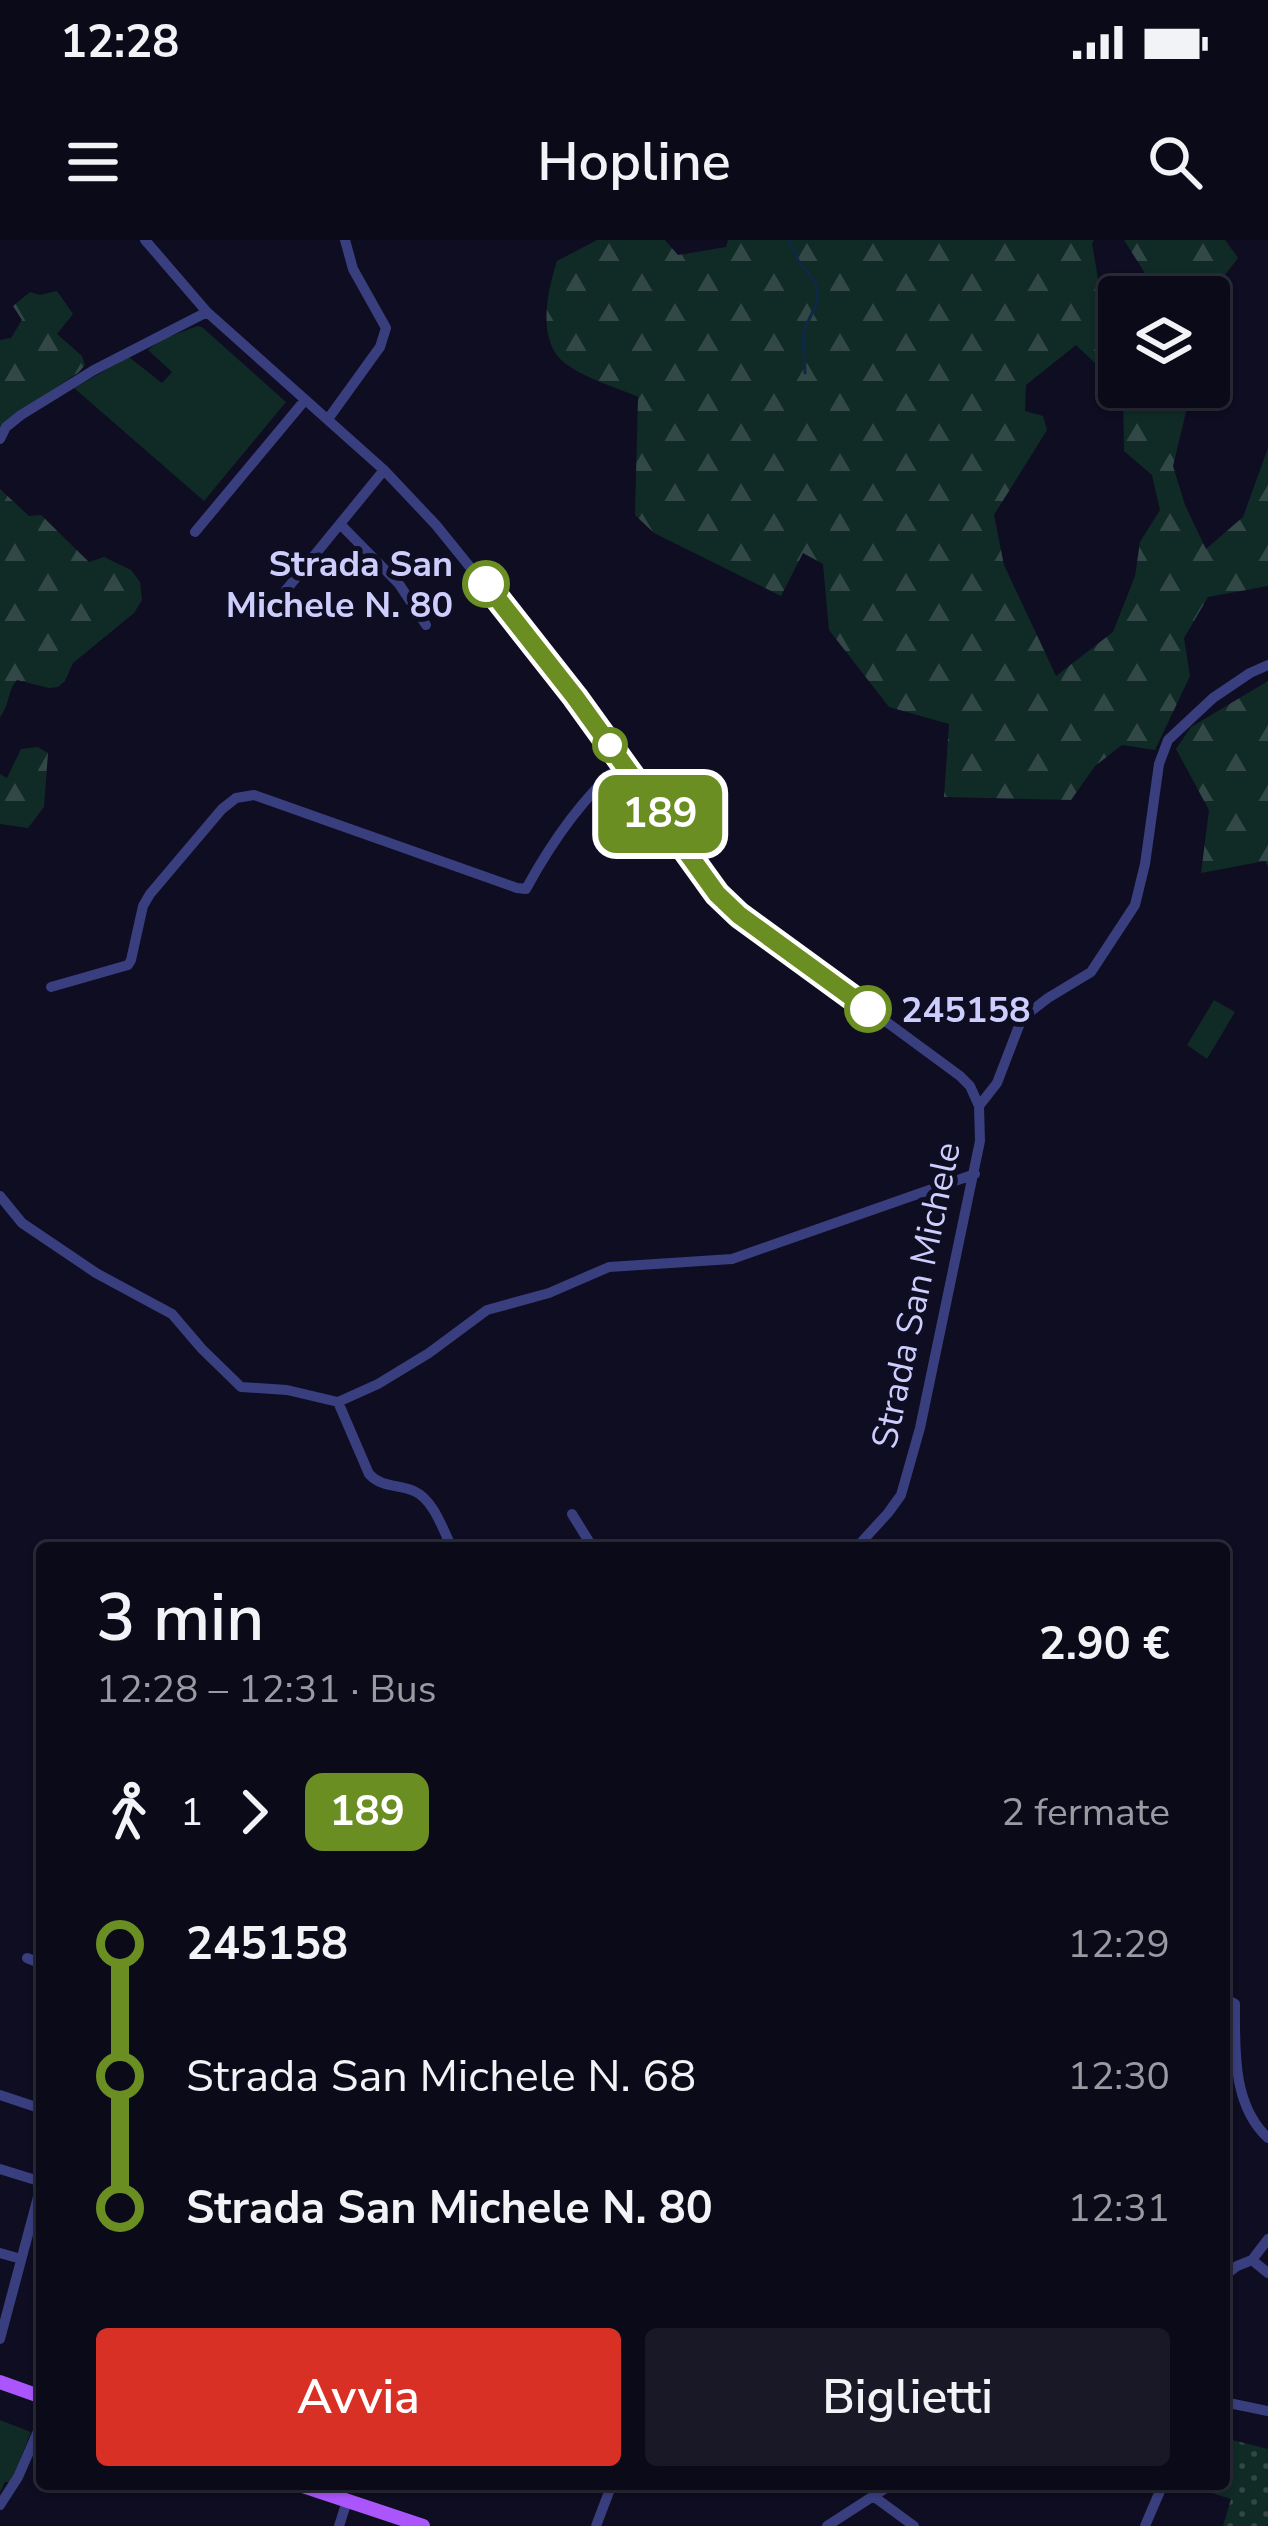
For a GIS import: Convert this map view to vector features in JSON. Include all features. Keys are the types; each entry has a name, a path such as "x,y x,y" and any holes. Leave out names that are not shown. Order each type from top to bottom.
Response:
{"main road":[{"path":"0,2382 36,2395"},
{"path":"314,2490 423,2526"}],"street":[{"name":"Strada San Michele","path":"145,240 208,312 384,470 436,524 518,623 725,903 970,1086 979,1106 975,1174 915,1448 905,1483 889,1513 862,1542"},
{"path":"328,419 380,347 386,328 352,269 345,240"},
{"path":"0,439 21,415 94,370 208,312"},
{"path":"195,532 305,400"},
{"path":"286,590 384,470"},
{"path":"340,524 398,584 426,625"},
{"path":"979,1106 997,1084 1022,1018 1091,972 1135,904 1159,764 1168,740 1213,698 1266,667"},
{"path":"51,987 128,965 143,906 236,798 254,795 526,889 563,830 622,763"},
{"path":"0,1196 22,1223 96,1273 172,1314 241,1387 287,1390 338,1402 429,1353 488,1310 549,1293 609,1267 732,1259 975,1174"},
{"path":"338,1402 369,1474 376,1482 423,1497 449,1542"},
{"path":"572,1514 588,1542"},
{"path":"26,1958 36,1962"},
{"path":"1230,2001 1235,2004 1235,2048 1244,2106 1268,2138"},
{"path":"0,2095 36,2107"},
{"path":"0,2168 36,2180"},
{"path":"0,2339 36,2204"},
{"path":"1230,2273 1252,2260 1268,2239"},
{"path":"0,2253 21,2259"},
{"path":"1252,2260 1268,2273"},
{"path":"1230,2403 1268,2411"},
{"path":"0,2505 36,2436"},
{"path":"596,2526 610,2490"},
{"path":"827,2526 883,2490"},
{"path":"1144,2526 1160,2490"},
{"path":"874,2496 914,2526"},
{"path":"339,2526 346,2501"}],"green space":[{"path":"597,240 665,240 678,255 726,247 728,240 1094,240 1098,366 1076,345 1026,385 1025,411 1043,416 1047,430 994,515 1004,565 1056,676 1113,632 1135,576 1140,542 1160,510 1152,475 1124,451 1123,408 1187,408 1173,466 1206,549 1243,517 1268,448 1268,586 1208,597 1184,638 1190,676 1155,750 1122,745 1095,766 1071,800 944,797 949,724 889,707 829,630 823,564 803,553 781,596 654,533 635,515 638,397 558,357 546,317 557,261"},
{"path":"1124,240 1225,240 1238,258 1224,276 1147,276"},
{"path":"57,291 73,314 57,334 82,356 85,365 0,430 0,340 11,338 22,320 13,306 30,292"},
{"path":"197,326 286,402 204,501 74,388 129,357 162,383 172,372 148,350"},
{"path":"0,489 29,516 41,515 89,562 104,557 131,570 140,582 142,600 134,613 73,663 58,687 17,680 0,717"},
{"path":"1268,681 1268,867 1265,861 1201,873 1209,810 1176,749 1191,727"},
{"path":"38,747 48,753 44,807 28,828 0,824 0,774 7,778 21,749"},
{"path":"1214,1000 1235,1012 1207,1059 1187,1045"},
{"path":"0,2420 31,2432 11,2482 5,2482 0,2492"},
{"path":"1232,2440 1268,2449 1268,2526 1223,2526 1231,2499 1212,2493 1230,2490"}],"waterway":[{"path":"789,240 816,283 818,301 803,332 805,373"}],"bus line":[{"name":"189","path":"486,584 575,697 717,894 868,1009"}],"place":[{"name":"Strada San Michele N. 80","path":"486,584"},
{"name":"245158","path":"868,1009"}]}
